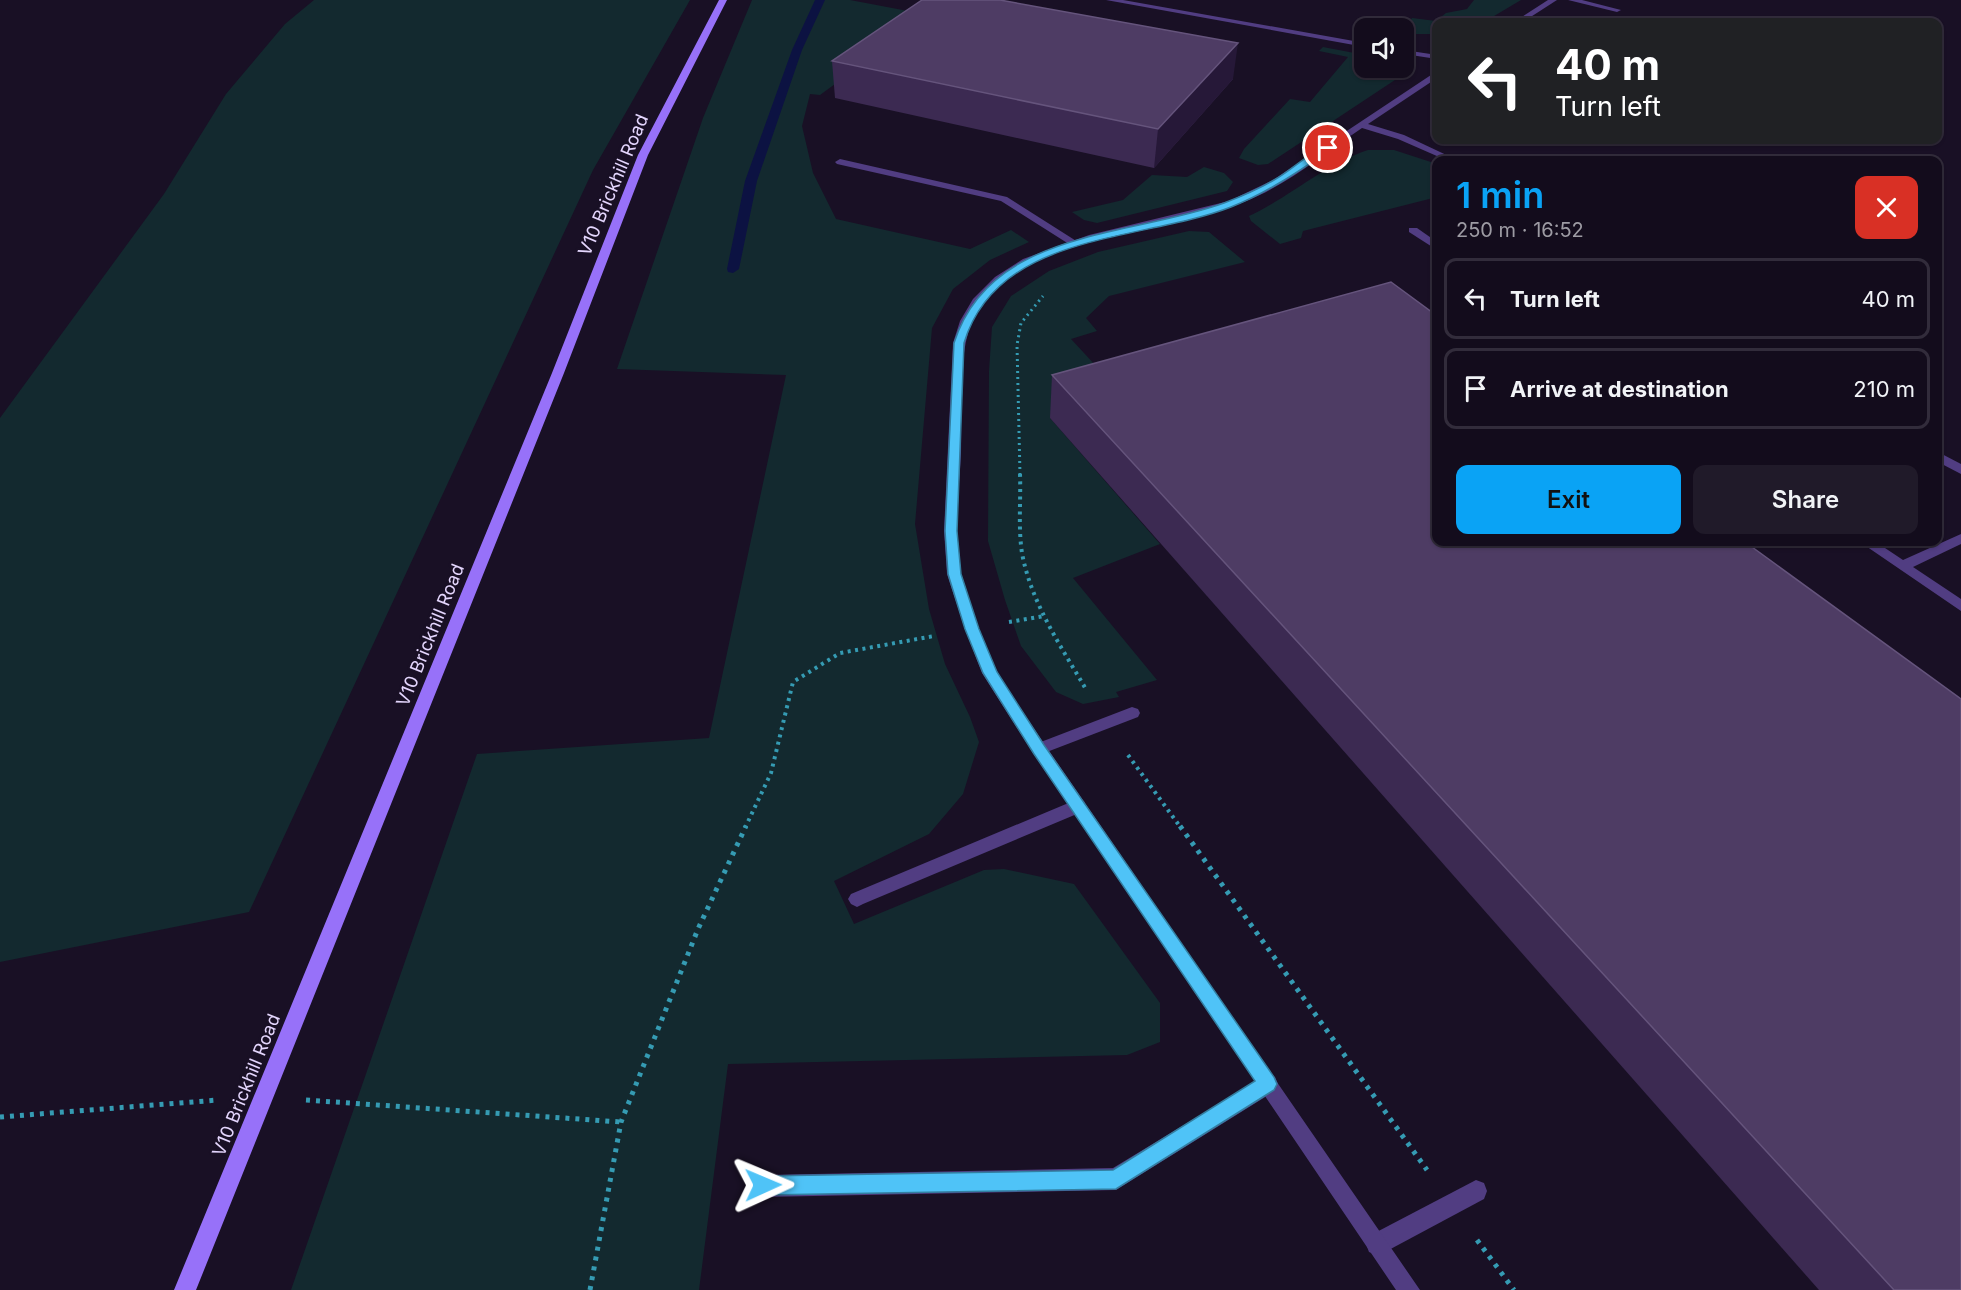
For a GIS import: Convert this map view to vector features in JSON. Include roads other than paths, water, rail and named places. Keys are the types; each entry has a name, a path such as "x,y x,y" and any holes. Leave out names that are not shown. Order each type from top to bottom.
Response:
{"street":[{"name":"V10 Brickhill Road","path":"185,1290 549,395 643,155 723,0"},
{"path":"1110,0 1354,43"},
{"path":"1524,18 1553,0"},
{"path":"1572,0 1617,10"},
{"path":"1414,54 1432,56"},
{"path":"1409,1290 1039,750 990,673 972,629 954,574 951,531 959,343 966,320 978,301 999,280 1031,260 1076,244 1208,211 1249,197 1276,182 1432,77"},
{"path":"1362,125 1401,137 1444,156"},
{"path":"840,162 1004,199 1076,244"},
{"path":"1413,230 1432,243"},
{"path":"1942,458 1961,470"},
{"path":"1902,566 1961,539"},
{"path":"1873,546 1961,606"},
{"path":"1039,750 1132,712"},
{"path":"857,898 1078,806"},
{"path":"763,1185 1116,1179 1268,1084"},
{"path":"1377,1244 1476,1191"}],"waterway":[{"path":"733,269 751,181 797,50 820,0"}]}
